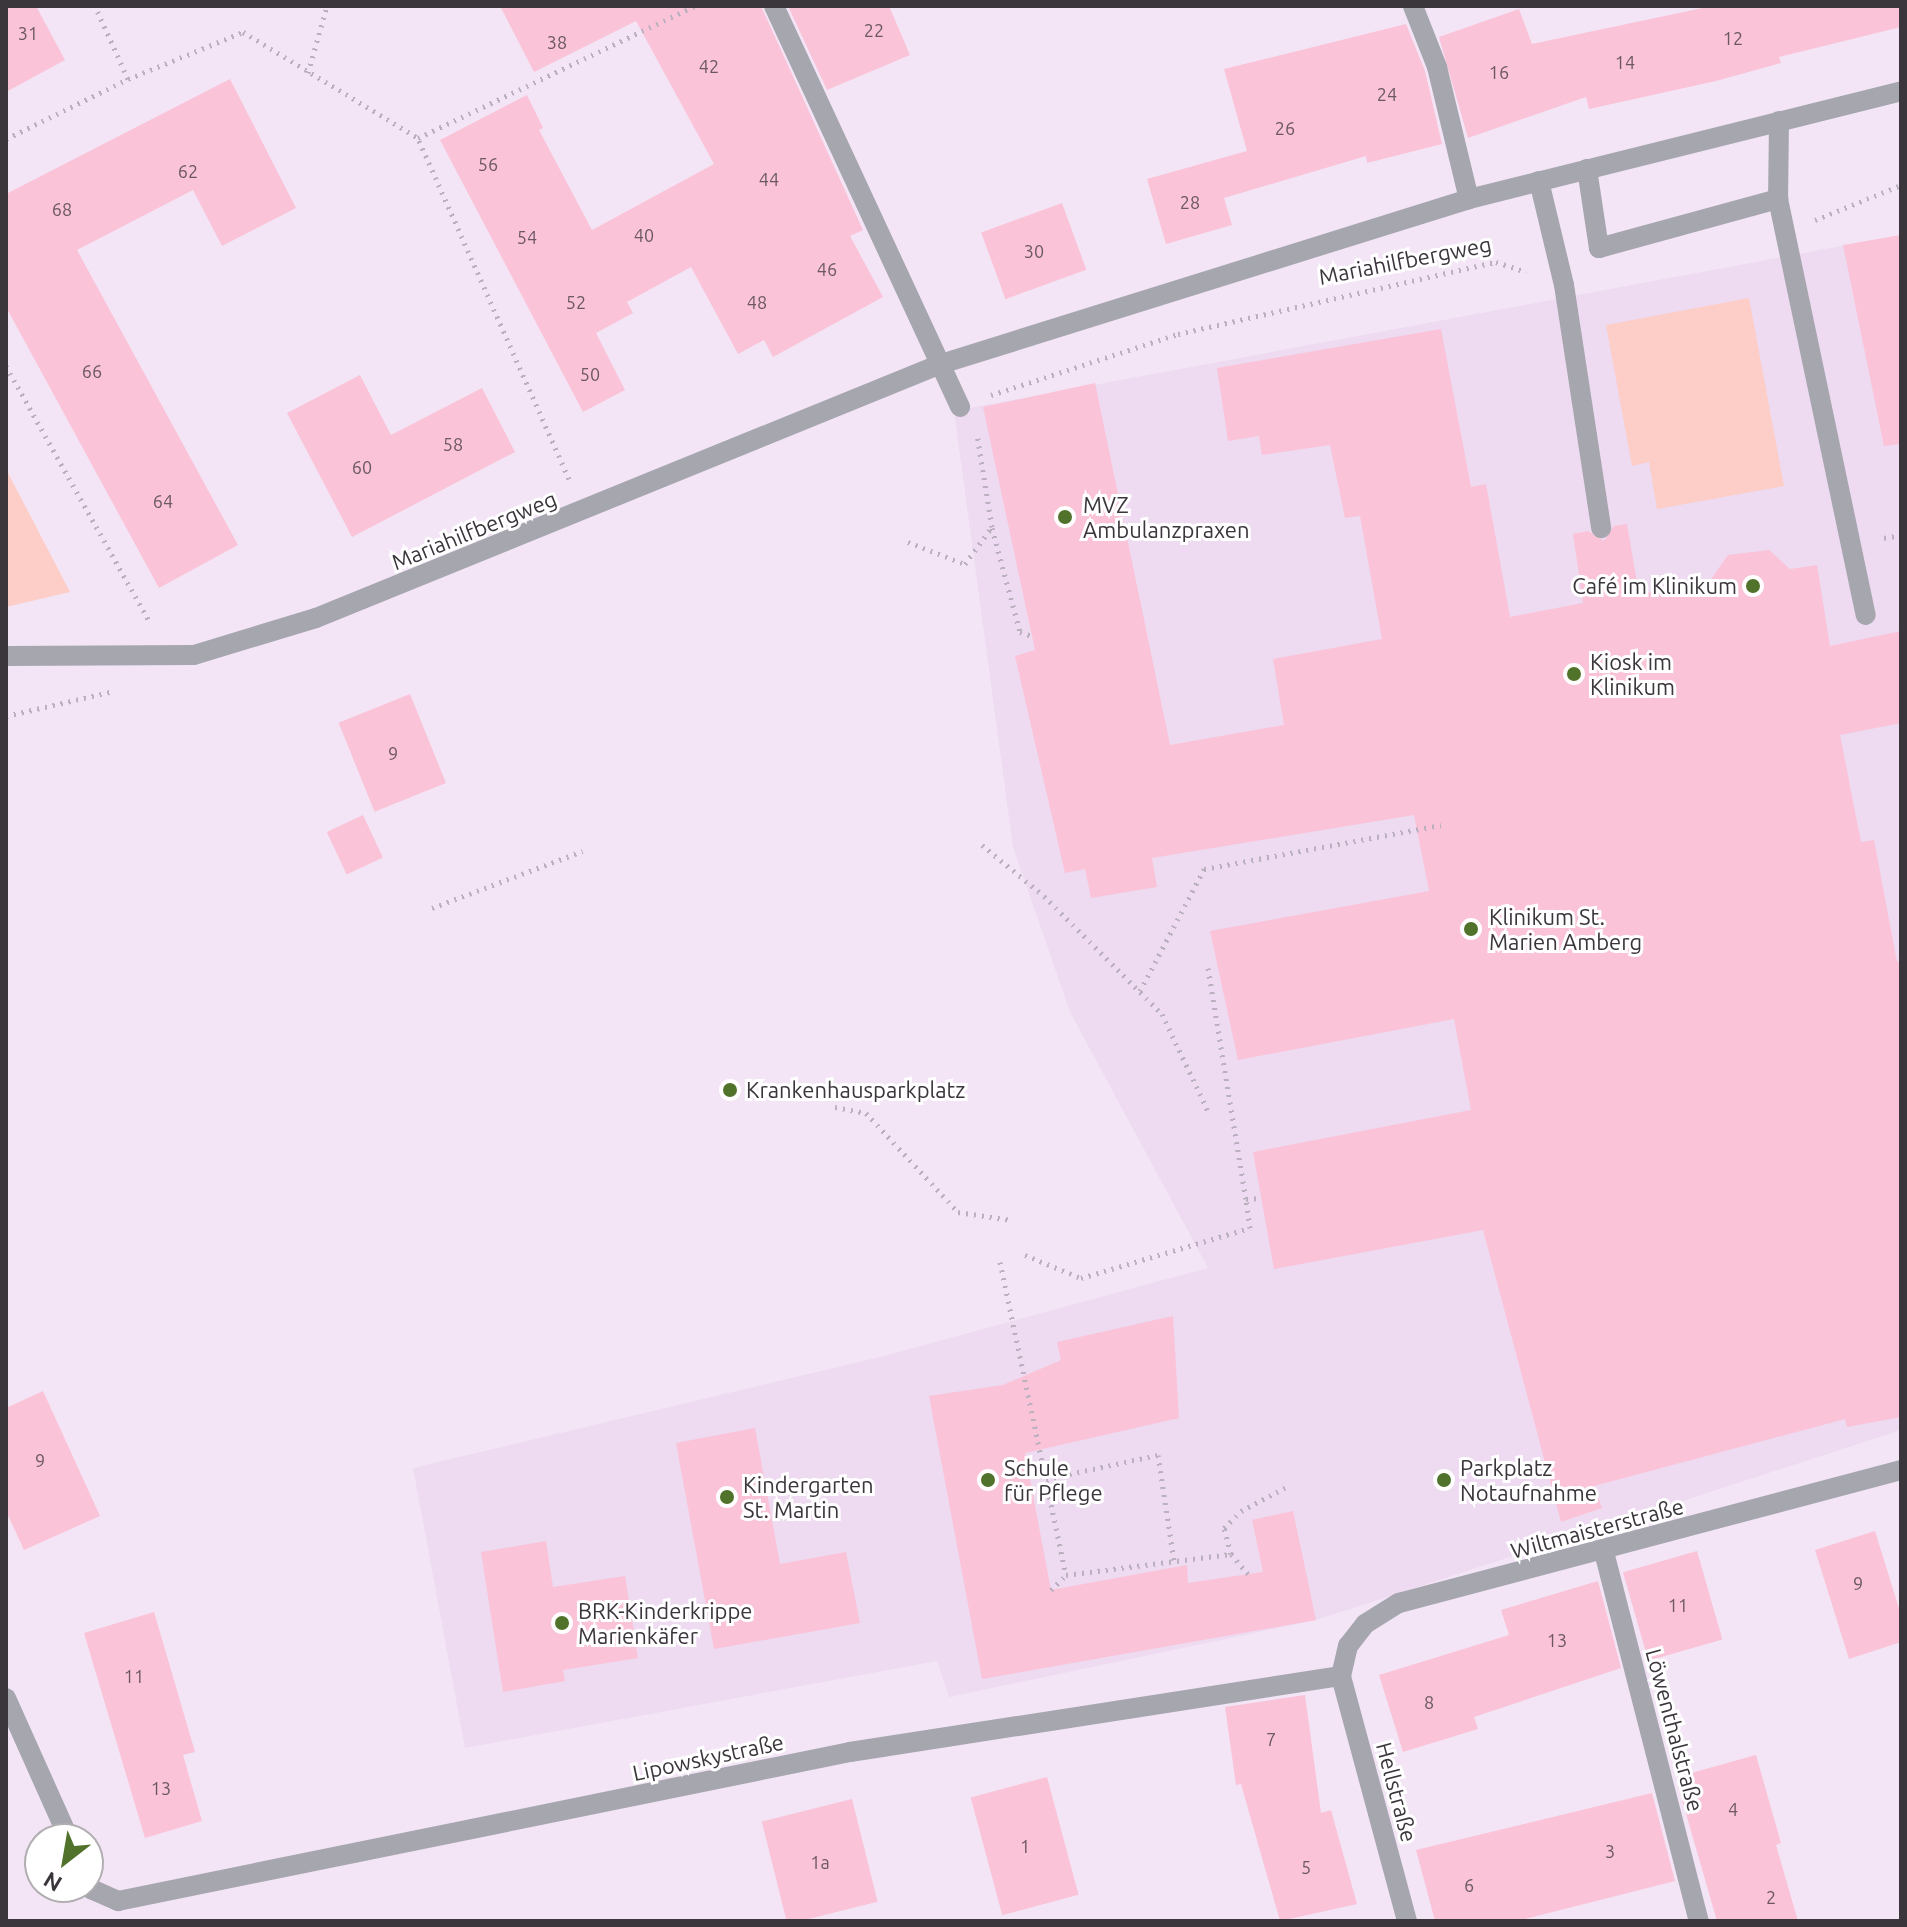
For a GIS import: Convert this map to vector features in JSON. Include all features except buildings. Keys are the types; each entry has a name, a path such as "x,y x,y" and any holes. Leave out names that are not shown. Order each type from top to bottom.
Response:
{"street":[{"path":"774,6 941,364 966,404"},
{"path":"1413,6 1437,67 1469,199"},
{"name":"Mariahilfbergweg","path":"6,656 194,655 316,618 584,512 941,364 1469,199 1901,91"},
{"path":"1779,121 1778,199 1789,236 1866,615"},
{"path":"1587,169 1599,248 1778,199"},
{"path":"1539,181 1564,285 1601,528"},
{"name":"Wiltmaisterstraße","path":"1341,1676 1348,1646 1365,1624 1399,1603 1604,1552 1901,1470"},
{"name":"Löwenthalstraße","path":"1604,1552 1699,1921"},
{"name":"Lipowskystraße","path":"104,1894 118,1901 850,1752 1341,1676"},
{"name":"Hellstraße","path":"1341,1676 1407,1921"},
{"path":"6,1698 62,1823"}],"path":[{"path":"95,6 128,79"},
{"path":"308,73 327,6"},
{"path":"418,138 695,6"},
{"path":"6,139 128,79 243,32 418,138 584,512"},
{"path":"1789,236 1839,206 1901,185"},
{"name":"Mariahilfbergweg","path":"966,404 1178,334 1496,262 1564,285"},
{"path":"6,366 169,656"},
{"path":"966,404 992,527 1020,632 1032,636"},
{"path":"908,542 965,564 992,527"},
{"path":"1140,991 1204,869 1441,825"},
{"path":"982,845 1044,896 1162,1014 1209,1113"},
{"path":"432,908 583,851"},
{"path":"1025,1255 1081,1278 1250,1228 1208,968"},
{"path":"835,1107 866,1113 958,1212 1011,1220"},
{"path":"1246,1199 1262,1198"},
{"path":"1000,1262 1066,1575"},
{"path":"1046,1479 1158,1455 1174,1561"},
{"path":"1248,1574 1231,1554 1224,1528 1241,1511 1288,1486"},
{"path":"1051,1590 1066,1575 1231,1554"}],"shaded area":[{"name":"Klinikum St. Marien Amberg","path":"1901,235 1901,1430 1316,1620 949,1697 937,1661 465,1748 413,1468 880,1357 1208,1268 1070,1012 1013,847 954,411"},
{"path":"1749,298 1784,486 1657,509 1649,462 1632,466 1606,325"},
{"path":"6,469 70,592 6,607"}],"place":[{"name":"MVZ Ambulanzpraxen","path":"1065,517"},
{"name":"Café im Klinikum","path":"1753,586"},
{"name":"Kiosk im Klinikum","path":"1574,674"},
{"name":"Klinikum St. Marien Amberg","path":"1471,929"},
{"name":"Krankenhausparkplatz","path":"730,1090"},
{"name":"Schule für Pflege","path":"988,1480"},
{"name":"Parkplatz Notaufnahme","path":"1444,1480"},
{"name":"Kindergarten St. Martin","path":"727,1497"},
{"name":"BRK-Kinderkrippe Marienkäfer","path":"562,1623"}]}
